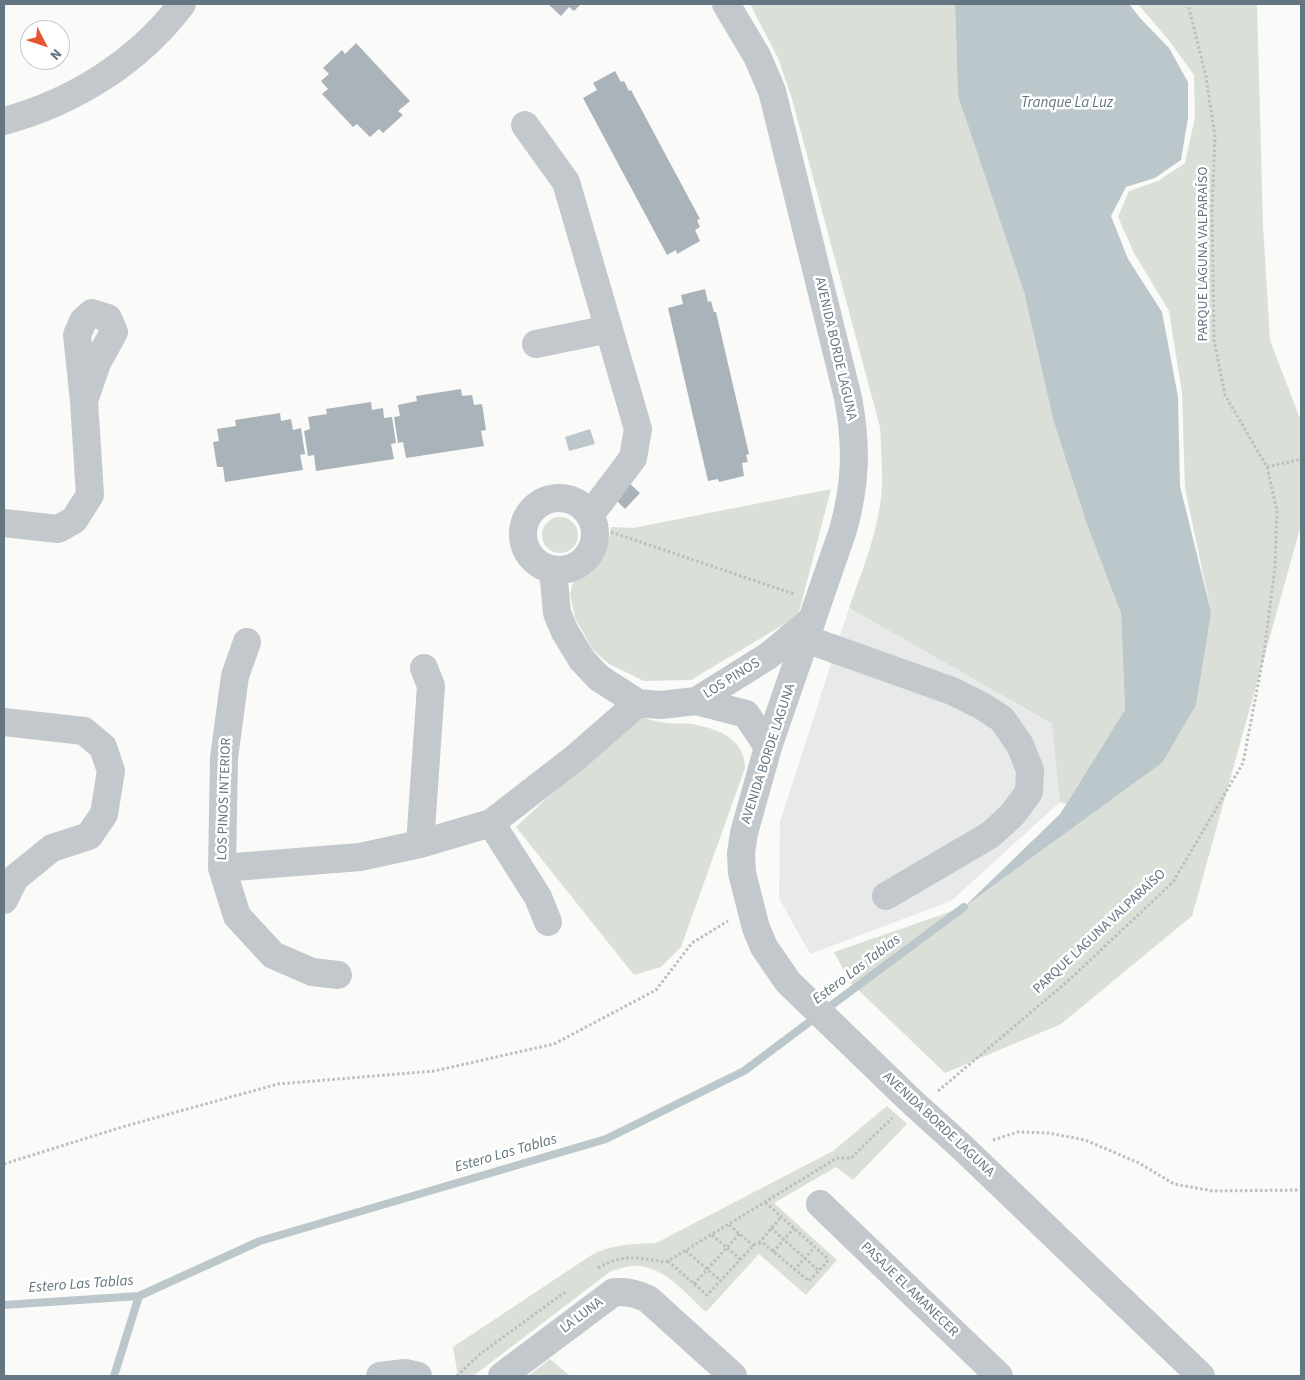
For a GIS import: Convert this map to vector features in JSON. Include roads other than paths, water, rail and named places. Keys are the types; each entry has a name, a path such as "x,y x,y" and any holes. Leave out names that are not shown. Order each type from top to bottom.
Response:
{"street":[{"path":"4,121 33,113 96,83 135,53 168,22 182,4"},
{"name":"AVENIDA BORDE LAGUNA","path":"726,4 757,56 772,91 797,186 852,418 855,459 850,507 768,748 744,833 741,853 742,873 756,928 764,947 788,982 914,1104 964,1149 1202,1376"},
{"path":"525,125 566,182 638,429 633,458 592,520"},
{"path":"536,344 609,329"},
{"path":"4,524 58,529 74,520 90,495 84,401"},
{"path":"560,498 572,500 582,506 592,520 593,543 586,559 576,566 565,570 554,570 542,566 533,559 526,549 523,537 524,525 529,514 537,505 548,500 560,498"},
{"name":"LOS PINOS","path":"554,570 558,613 564,632 582,660 599,678 638,703 661,705 696,701 746,714"},
{"path":"809,631 982,706 1002,719 1020,745 1030,770 1029,792 1012,815 990,835 886,896"},
{"name":"LOS PINOS","path":"696,701 809,631"},
{"name":"LOS PINOS","path":"768,656 809,631"},
{"name":"LOS PINOS INTERIOR","path":"247,642 235,676 224,758 222,868 237,916 273,955 312,972 338,975"},
{"path":"420,844 431,686 424,668"},
{"path":"768,748 746,714 784,702"},
{"name":"LOS PINOS INTERIOR","path":"222,868 360,857 420,844 491,823 575,758 638,703"},
{"path":"4,722 84,731 103,747 111,771 104,814 89,836 52,848 15,878 4,900"},
{"path":"491,823 538,897 548,922"},
{"name":"PASAJE EL AMANECER","path":"820,1204 999,1376"},
{"name":"LA LUNA","path":"502,1376 614,1292 626,1292 639,1294 648,1299 733,1376"},
{"path":"380,1376 404,1372 418,1376"}],"water":[{"name":"Tranque La Luz","path":"955,4 1129,4 1169,48 1188,82 1188,118 1181,160 1155,178 1126,187 1111,216 1128,259 1162,312 1178,397 1180,486 1211,612 1196,705 1162,763 964,907 1060,814 1125,710 1121,613 1087,524 1053,419 1024,292 958,96"},
{"path":"590,429 595,444 569,451 565,437"}],"waterway":[{"name":"Estero Las Tablas","path":"825,1010 964,907"},
{"name":"Estero Las Tablas","path":"4,1305 139,1296 260,1241 606,1139 744,1071 816,1017"},
{"path":"114,1376 139,1296"}]}
